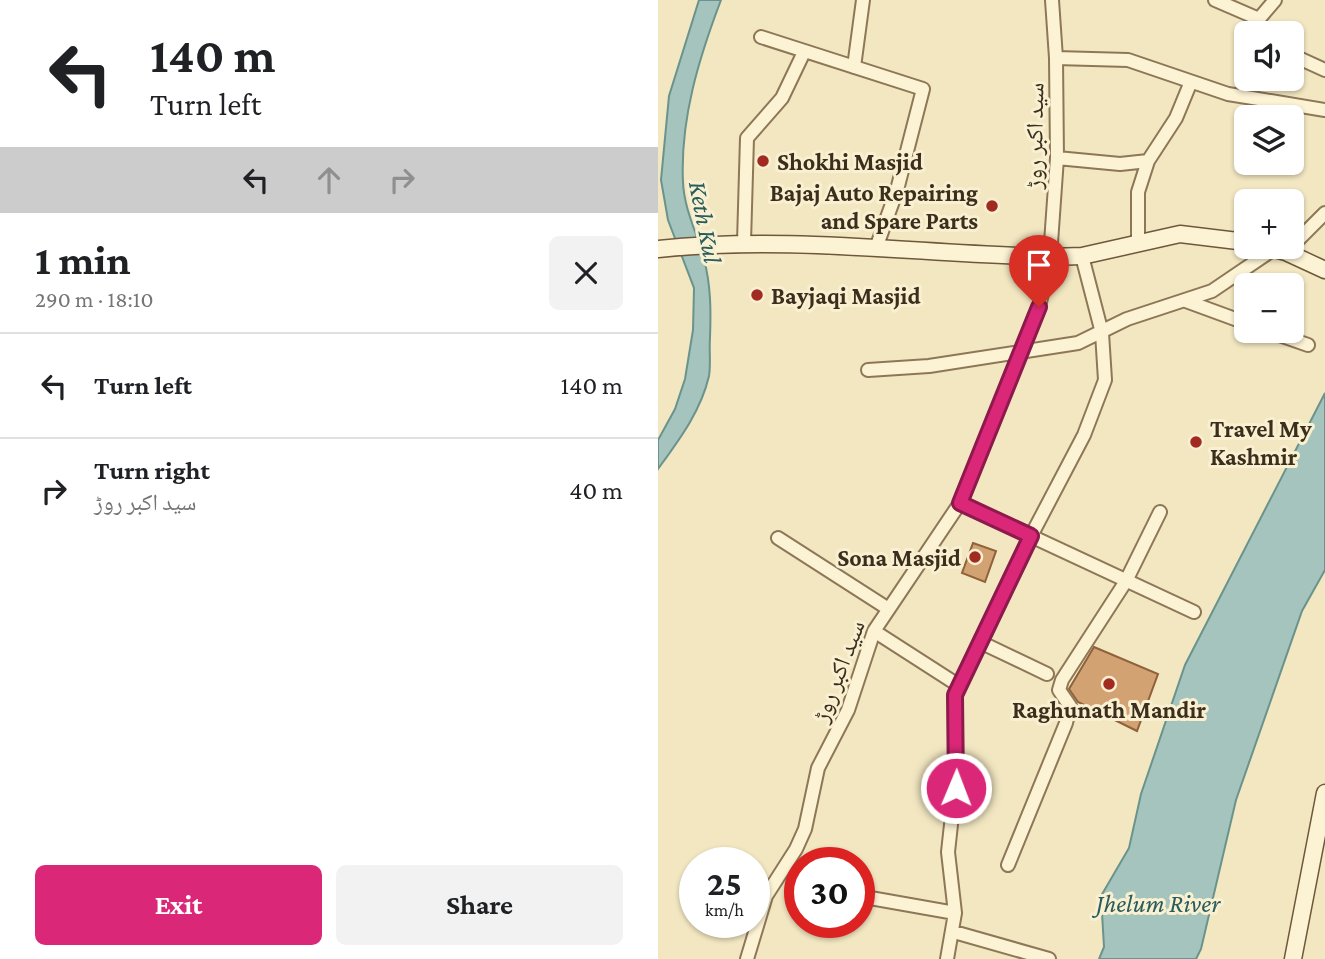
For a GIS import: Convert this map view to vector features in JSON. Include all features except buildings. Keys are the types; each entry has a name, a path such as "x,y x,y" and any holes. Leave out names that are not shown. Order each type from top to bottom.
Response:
{"street":[{"path":"854,67 863,0"},
{"name":"سید اکبر روڑ","path":"747,959 766,896 796,849 805,829 818,768 848,710 874,631 887,608 913,577 960,503 1039,307 1050,257 1057,158 1056,58 1052,0"},
{"path":"1215,0 1259,19 1275,0"},
{"path":"761,37 923,89 897,190 876,248"},
{"path":"737,243 747,138 782,98 804,52"},
{"path":"1056,58 1128,60 1191,84 1228,94 1325,110"},
{"path":"1304,60 1325,70"},
{"path":"1138,243 1138,192 1148,161 1176,118 1191,84"},
{"path":"1057,158 1120,163 1148,161"},
{"path":"1304,228 1325,213"},
{"path":"662,248 737,243 1050,257 1082,256 1180,234 1234,241"},
{"path":"947,959 954,932 955,913 948,852 956,788 953,718 958,685 1101,396 1106,367 1102,333 1082,256"},
{"path":"868,370 929,366 1078,343 1127,319 1186,301 1224,284 1260,259"},
{"path":"1299,259 1325,270"},
{"path":"1186,301 1234,319"},
{"path":"1302,343 1308,345"},
{"path":"960,503 1194,612"},
{"path":"1008,865 1066,723 1070,706 1059,690 1062,680 1126,581 1160,512"},
{"path":"778,537 887,608"},
{"path":"874,631 958,685"},
{"path":"980,642 1047,674"},
{"path":"1293,959 1325,793"},
{"path":"875,899 955,913"},
{"path":"954,932 1049,959"}],"water":[{"name":"Keth Kul","path":"699,0 721,0 693,89 683,158 686,202 708,279 710,371 695,413 658,469 658,440 675,409 685,379 693,330 694,288 668,220 661,180 669,96"},
{"name":"Jhelum River","path":"1325,393 1325,570 1302,611 1236,800 1201,949 1196,959 1099,959 1104,947 1101,896 1129,848 1141,794 1185,665"}],"place":[{"name":"Shokhi Masjid","path":"763,161"},
{"name":"Bajaj Auto Repairing and Spare Parts","path":"992,206"},
{"name":"Bayjaqi Masjid","path":"757,295"},
{"name":"Travel My Kashmir","path":"1196,442"},
{"name":"Sona Masjid","path":"975,557"},
{"name":"Raghunath Mandir","path":"1109,684"}],"route":[{"path":"956,788 953,718 955,695 1031,536 960,503 1039,307"}]}
